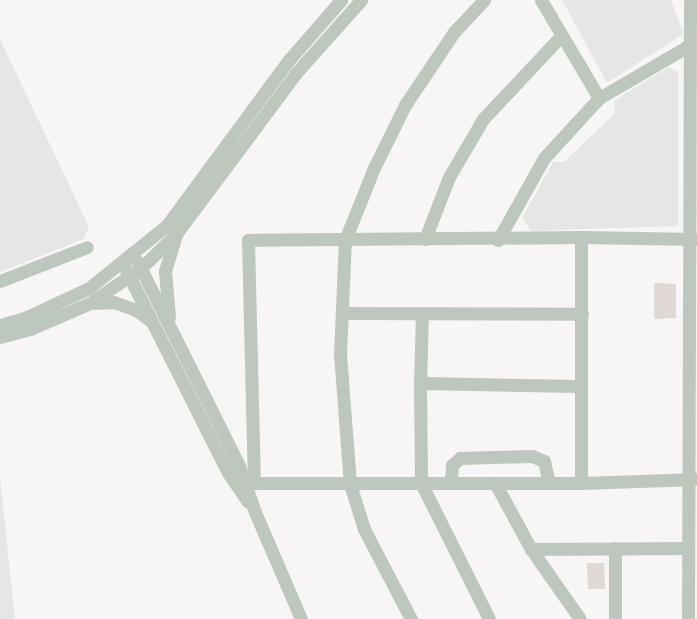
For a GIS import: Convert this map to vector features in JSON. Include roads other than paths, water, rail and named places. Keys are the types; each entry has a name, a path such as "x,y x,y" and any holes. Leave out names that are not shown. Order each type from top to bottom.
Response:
{"street":[{"path":"0,325 25,318 90,288 134,255 167,225 288,61 341,0"},
{"path":"132,281 141,268 176,234 296,73 361,0"},
{"path":"411,619 364,529 350,484 340,354 345,240 374,168 405,105 454,32 484,0"},
{"path":"542,0 599,98"},
{"path":"681,0 690,25"},
{"path":"688,619 688,548 693,479 693,240 690,0"},
{"path":"425,239 449,177 483,119 562,35"},
{"path":"498,240 544,158 599,98 690,45"},
{"path":"171,328 165,272 176,234"},
{"path":"243,479 248,240 498,240 581,237 693,240"},
{"path":"581,237 582,314 579,386 581,483"},
{"path":"0,281 87,247"},
{"path":"134,255 171,328 243,479 255,512 301,619"},
{"path":"122,263 243,479"},
{"path":"0,337 30,329 90,303 132,281 147,280"},
{"path":"90,303 114,302 136,310 155,324"},
{"path":"342,313 582,314"},
{"path":"422,313 420,382 421,483 489,619"},
{"path":"420,382 579,386"},
{"path":"451,482 452,465 460,458 532,456 544,461 549,482"},
{"path":"243,479 350,484 451,482 581,483 693,479"},
{"path":"495,483 532,549 580,619"},
{"path":"615,548 615,619"},
{"path":"532,549 688,548"}]}
